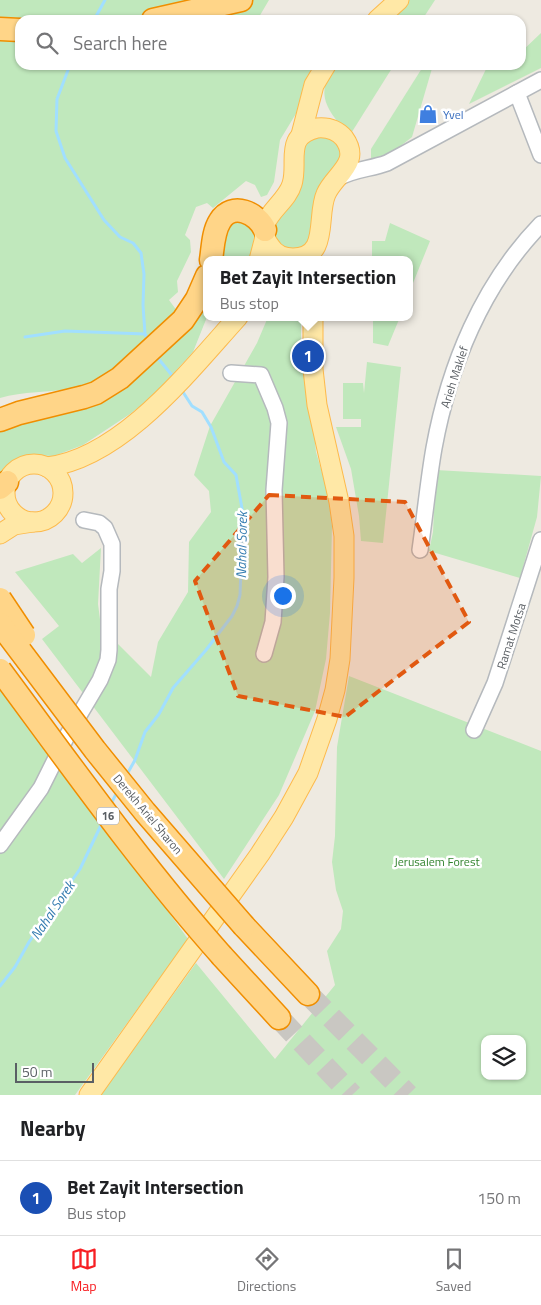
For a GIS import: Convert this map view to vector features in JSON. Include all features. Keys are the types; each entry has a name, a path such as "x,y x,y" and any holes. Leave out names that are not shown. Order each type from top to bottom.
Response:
{"highway":[{"path":"176,15 240,0"},
{"path":"0,29 15,30"},
{"path":"211,256 217,227 223,216 241,211 253,214 260,221 265,234"},
{"path":"0,420 96,392 120,378 173,330 197,299 203,285"},
{"path":"0,599 38,656 95,750"},
{"name":"Derekh Ariel Sharon","path":"0,624 95,750 145,812 244,926 308,994"},
{"name":"16","path":"0,670 130,845 166,890 222,956 279,1018"}],"main road":[{"path":"383,15 400,0"},
{"path":"260,256 268,217 284,199 292,186 294,172 293,151 304,127 311,92 321,72"},
{"path":"321,72 316,92 318,104 324,117 343,139 349,155 348,164 344,172 328,189 322,204 319,239 321,256"},
{"path":"301,135 316,128 326,128 343,139"},
{"path":"265,234 273,250 283,256"},
{"path":"304,256 315,247 319,239"},
{"path":"209,349 226,321"},
{"path":"47,467 68,463 122,434 165,398 234,321"},
{"path":"89,1095 284,817 308,773 335,690 340,659 344,536 339,502 314,385 316,321"},
{"path":"0,534 14,525 46,519 54,514 61,503 63,490 76,470 94,450"},
{"path":"33,522 18,517 12,512 3,498 15,471 25,466 39,464 47,467 59,478 63,490"}],"street":[{"path":"338,178 351,171 378,167 387,163 541,80"},
{"path":"517,93 541,155"},
{"path":"343,139 367,163 378,165 387,163"},
{"name":"Arieh Maklef","path":"420,550 434,447 446,394 456,364 479,312 495,283 518,251 541,224"},
{"path":"231,373 260,375 276,408 279,423 274,490 276,577 273,622 264,654"},
{"path":"0,845 41,788 68,734 100,680 108,660 112,544 105,528 99,523 84,520"},
{"name":"Ramat Motsa","path":"474,730 495,683 541,540"}],"highlighted area":[{"path":"269,495 405,502 469,622 345,717 238,696 195,581"}],"green space":[{"path":"0,0 269,0 260,15 15,15 15,70 311,70 300,107 280,140 274,182 267,195 261,197 255,185 246,181 213,208 207,203 196,207 185,235 190,240 191,252 177,281 178,292 169,300 180,315 131,360 103,378 73,388 18,394 0,398"},
{"path":"409,0 435,0 425,15 394,15"},
{"path":"541,33 541,68 469,104 486,70 526,70 526,47"},
{"path":"333,70 391,70 350,135 335,119 326,102 325,84"},
{"path":"421,70 432,70 412,137 380,159 371,159 371,149"},
{"path":"333,135 343,155 306,249 288,252 276,243 273,227 300,154 310,136"},
{"path":"240,220 254,230 253,245 250,256 219,256 228,224"},
{"path":"390,223 430,241 413,283 413,256 372,256 372,241 385,241"},
{"path":"203,303 203,321 205,321 193,352 152,397 83,445 54,456 25,455 8,465 0,476 0,430 49,417"},
{"path":"266,321 301,321 301,349 309,380 316,452 328,493 332,526 330,613 326,659 315,711 279,795 224,879 42,639 59,626 15,572 73,554 82,563 101,548 98,604 101,627 151,677 158,642 188,592 189,542 211,512 209,491 194,475 210,426 257,343"},
{"path":"373,321 398,321 388,346 373,343"},
{"path":"367,362 401,367 383,543 361,541 351,469 336,427 361,427 361,419 343,419 343,383 363,383 364,393"},
{"path":"436,470 541,476 537,517 520,578 429,551 433,532"},
{"name":"Jerusalem Forest","path":"349,676 541,751 541,1095 101,1095 196,963 275,1059 335,985 327,951 341,929 343,911 336,890 332,862 335,836 337,747"},
{"path":"0,679 188,939 75,1095 0,1095"}],"waterway":[{"name":"Nahal Sorek","path":"97,15 105,0"},
{"name":"Nahal Sorek","path":"68,70 57,99 56,131 65,158 104,220 120,237 133,243 141,253 144,274 143,305 145,334 148,340"},
{"path":"25,337 65,331 145,334"},
{"name":"Nahal Sorek","path":"157,357 175,379"},
{"name":"Nahal Sorek","path":"126,776 135,760 145,732 159,714 173,688 232,616 240,595 243,514 236,475 224,462 211,427 202,412 192,406 181,389"},
{"name":"Nahal Sorek","path":"111,804 117,792"},
{"name":"Nahal Sorek","path":"0,986 15,967 29,942 80,869 103,821"}],"tunnel":[{"path":"308,994 408,1095"},
{"path":"279,1018 352,1095"}],"place":[{"name":"Yvel","path":"428,114"},
{"name":"Bet Zayit Intersection","path":"308,356"}]}
